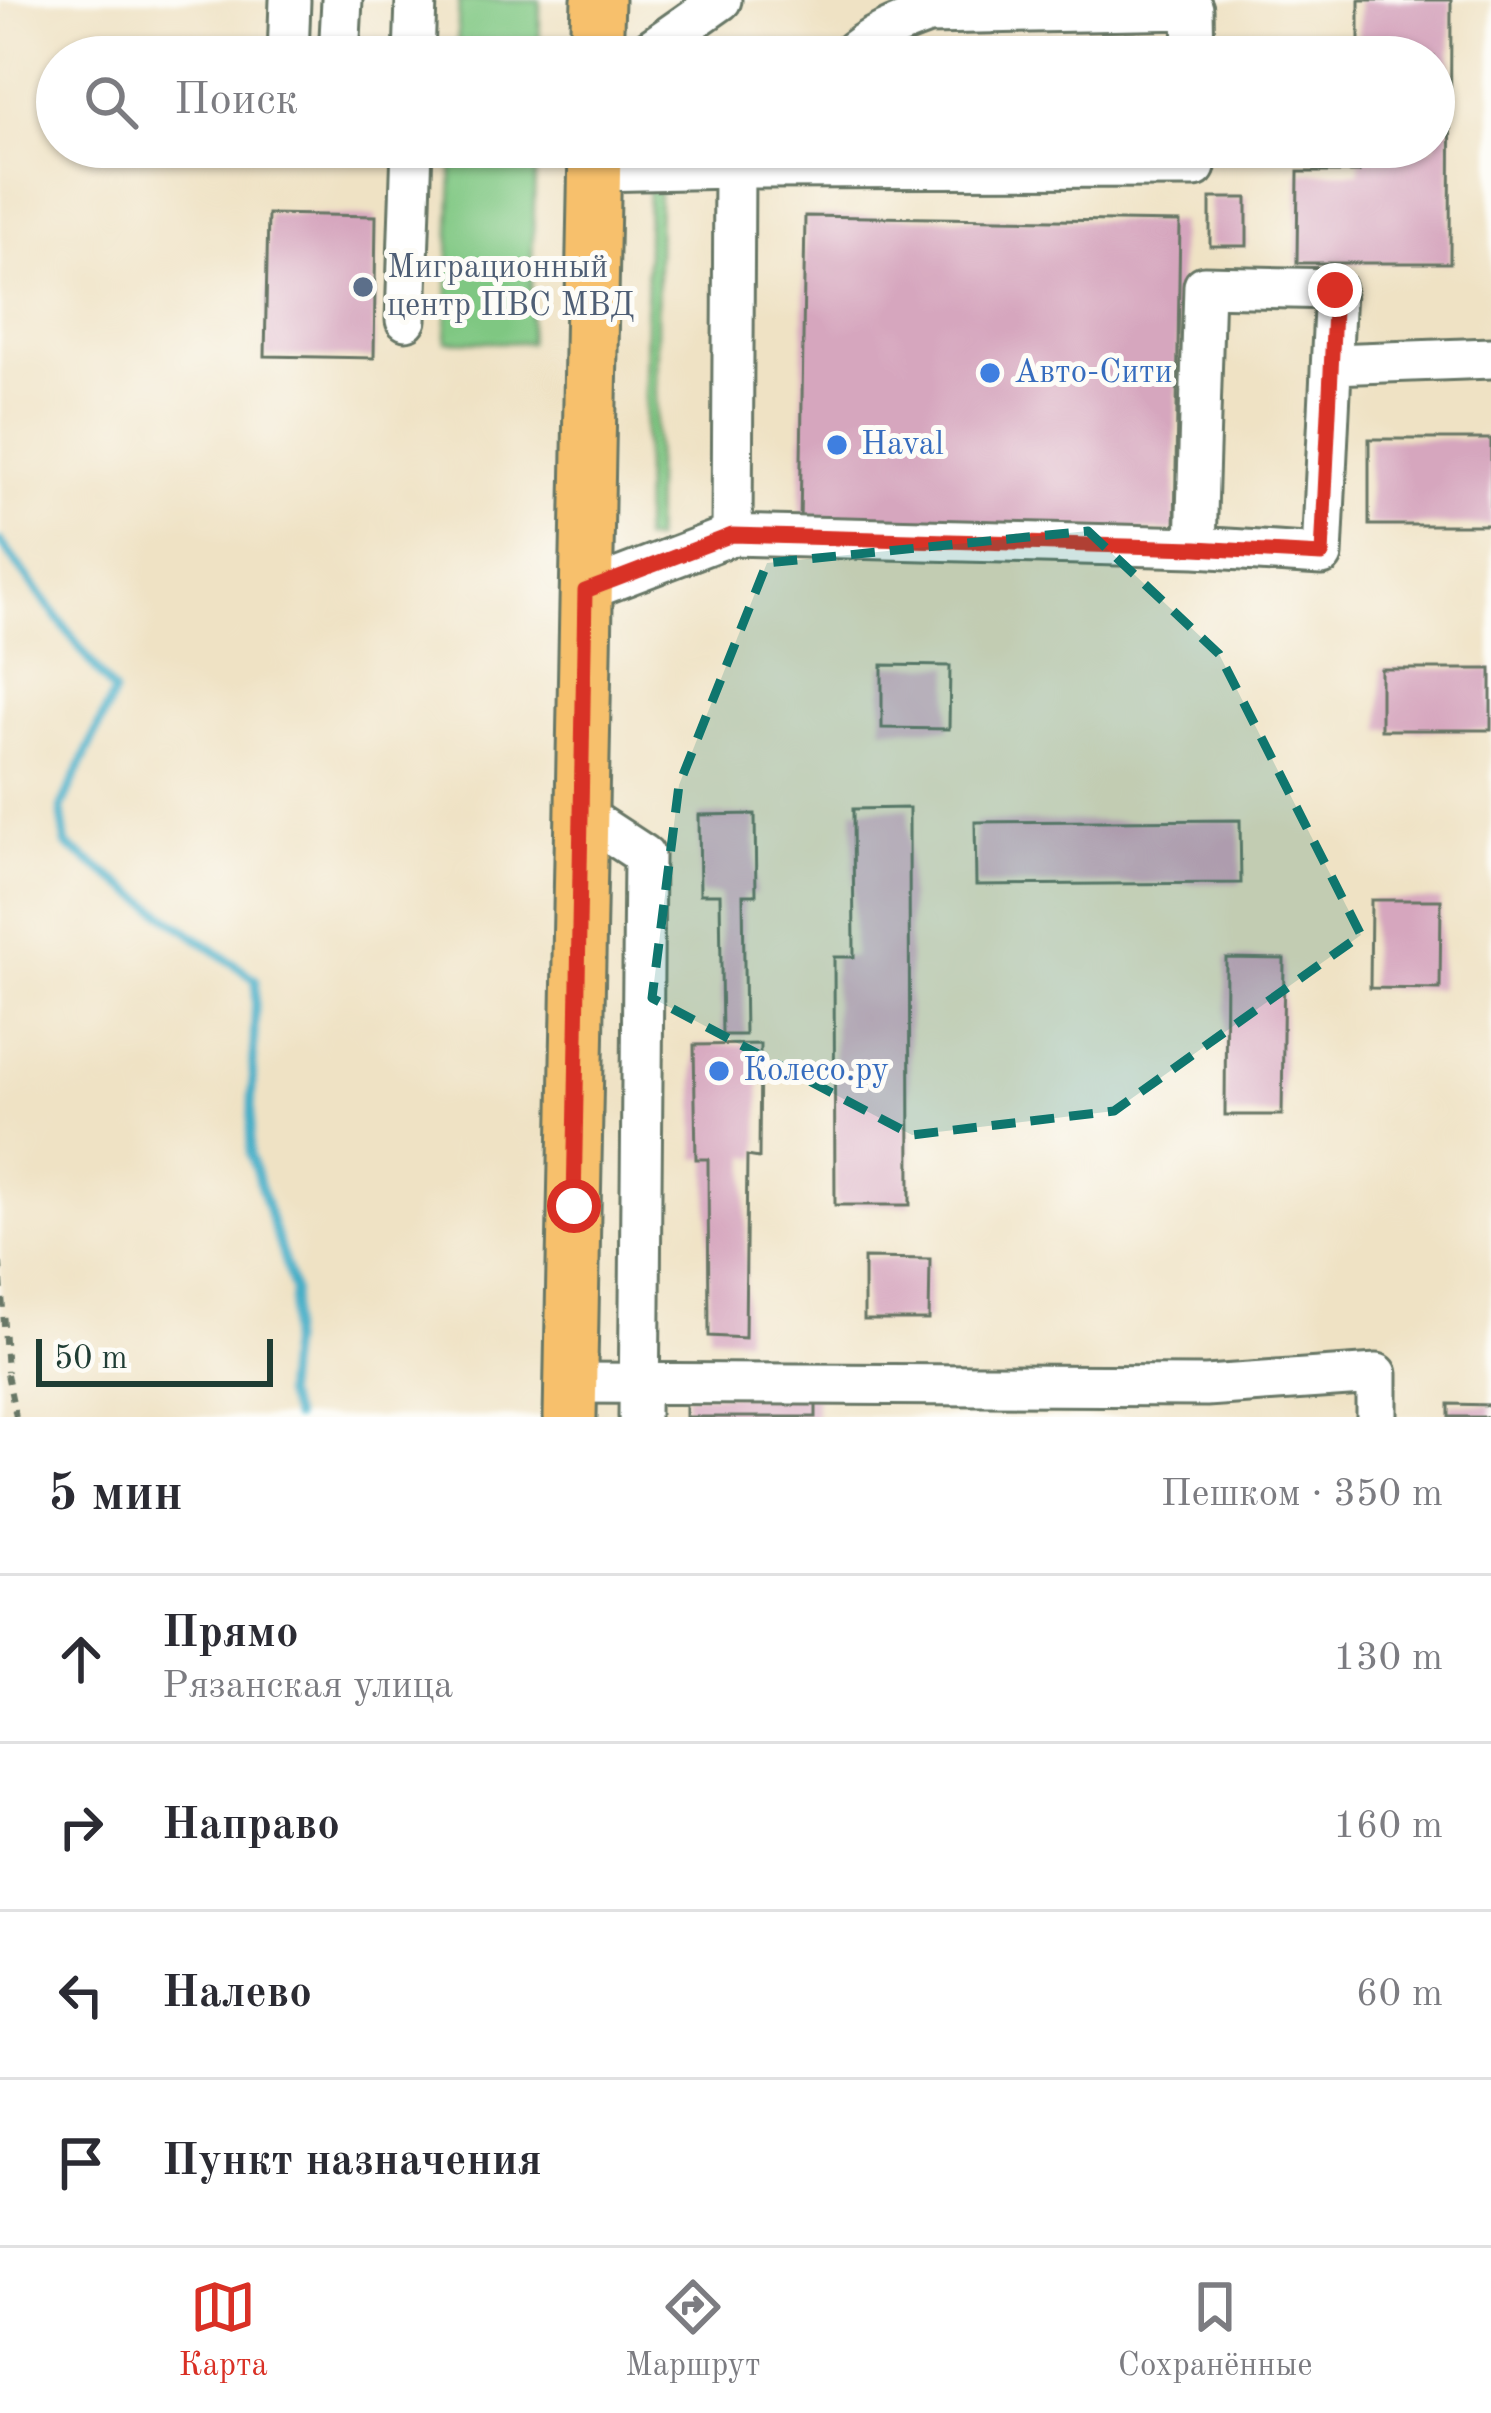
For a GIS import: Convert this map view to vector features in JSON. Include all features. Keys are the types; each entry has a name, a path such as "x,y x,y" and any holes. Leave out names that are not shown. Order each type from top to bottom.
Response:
{"main road":[{"path":"597,36 598,0"},
{"path":"570,1400 595,168"}],"street":[{"path":"289,36 290,0"},
{"path":"340,36 342,0"},
{"path":"415,36 416,0"},
{"path":"667,36 708,4"},
{"path":"878,36 928,14 1193,9 1194,36"},
{"path":"406,320 411,168"},
{"path":"732,535 745,168"},
{"path":"585,591 732,535 1322,555 1335,290 1204,286 1196,548"},
{"path":"1333,364 1491,358"},
{"path":"580,813 644,855 639,1400"},
{"path":"570,1400 639,1400 862,1384 991,1401 1377,1374 1377,1417"}],"path":[{"path":"0,1263 7,1372 16,1417"},
{"path":"0,1352 7,1372"}],"highlighted area":[{"path":"1088,531 1219,654 1361,935 1114,1111 912,1135 652,998 679,785 767,563"}],"green space":[{"path":"459,0 540,0 539,36 458,36"},
{"path":"452,168 535,168 529,343 446,341"},
{"path":"648,181 659,181 654,541 643,540"}],"building":[{"path":"1359,0 1451,0 1451,36 1359,36"},
{"path":"1359,168 1450,168 1450,263 1297,263 1298,172 1359,172"},
{"path":"1210,198 1247,198 1247,246 1210,246"},
{"path":"268,214 376,216 374,358 265,356"},
{"name":"Авто-Сити","path":"805,216 1180,222 1175,531 800,525"},
{"path":"1369,439 1491,439 1491,525 1369,525"},
{"path":"882,665 950,666 949,729 882,728"},
{"path":"1381,669 1491,669 1491,730 1381,730"},
{"path":"909,808 910,1205 835,1205 834,957 854,957 853,809"},
{"path":"755,814 756,895 743,895 745,1035 722,1035 720,894 700,894 699,815"},
{"path":"1240,820 1241,883 976,885 975,822"},
{"path":"1371,900 1441,900 1440,989 1370,988"},
{"path":"1226,958 1284,959 1282,1115 1225,1115"},
{"path":"760,1044 759,1158 747,1156 745,1338 709,1336 708,1159 696,1159 694,1045"},
{"path":"864,1258 930,1259 929,1320 864,1320"},
{"path":"816,1394 816,1417 686,1417 686,1395"},
{"path":"1449,1404 1491,1405 1491,1417 1449,1417"}],"waterway":[{"path":"0,541 114,693 61,808 66,845 256,980 250,1154 294,1291 284,1394 294,1417"}],"place":[{"name":"Миграционный центр ПВС МВД","path":"363,287"},
{"name":"Авто-Сити","path":"990,373"},
{"name":"Haval","path":"837,445"},
{"name":"Колесо.ру","path":"719,1071"}],"route":[{"path":"574,1206 585,591 732,535 1322,555 1335,290"}]}
